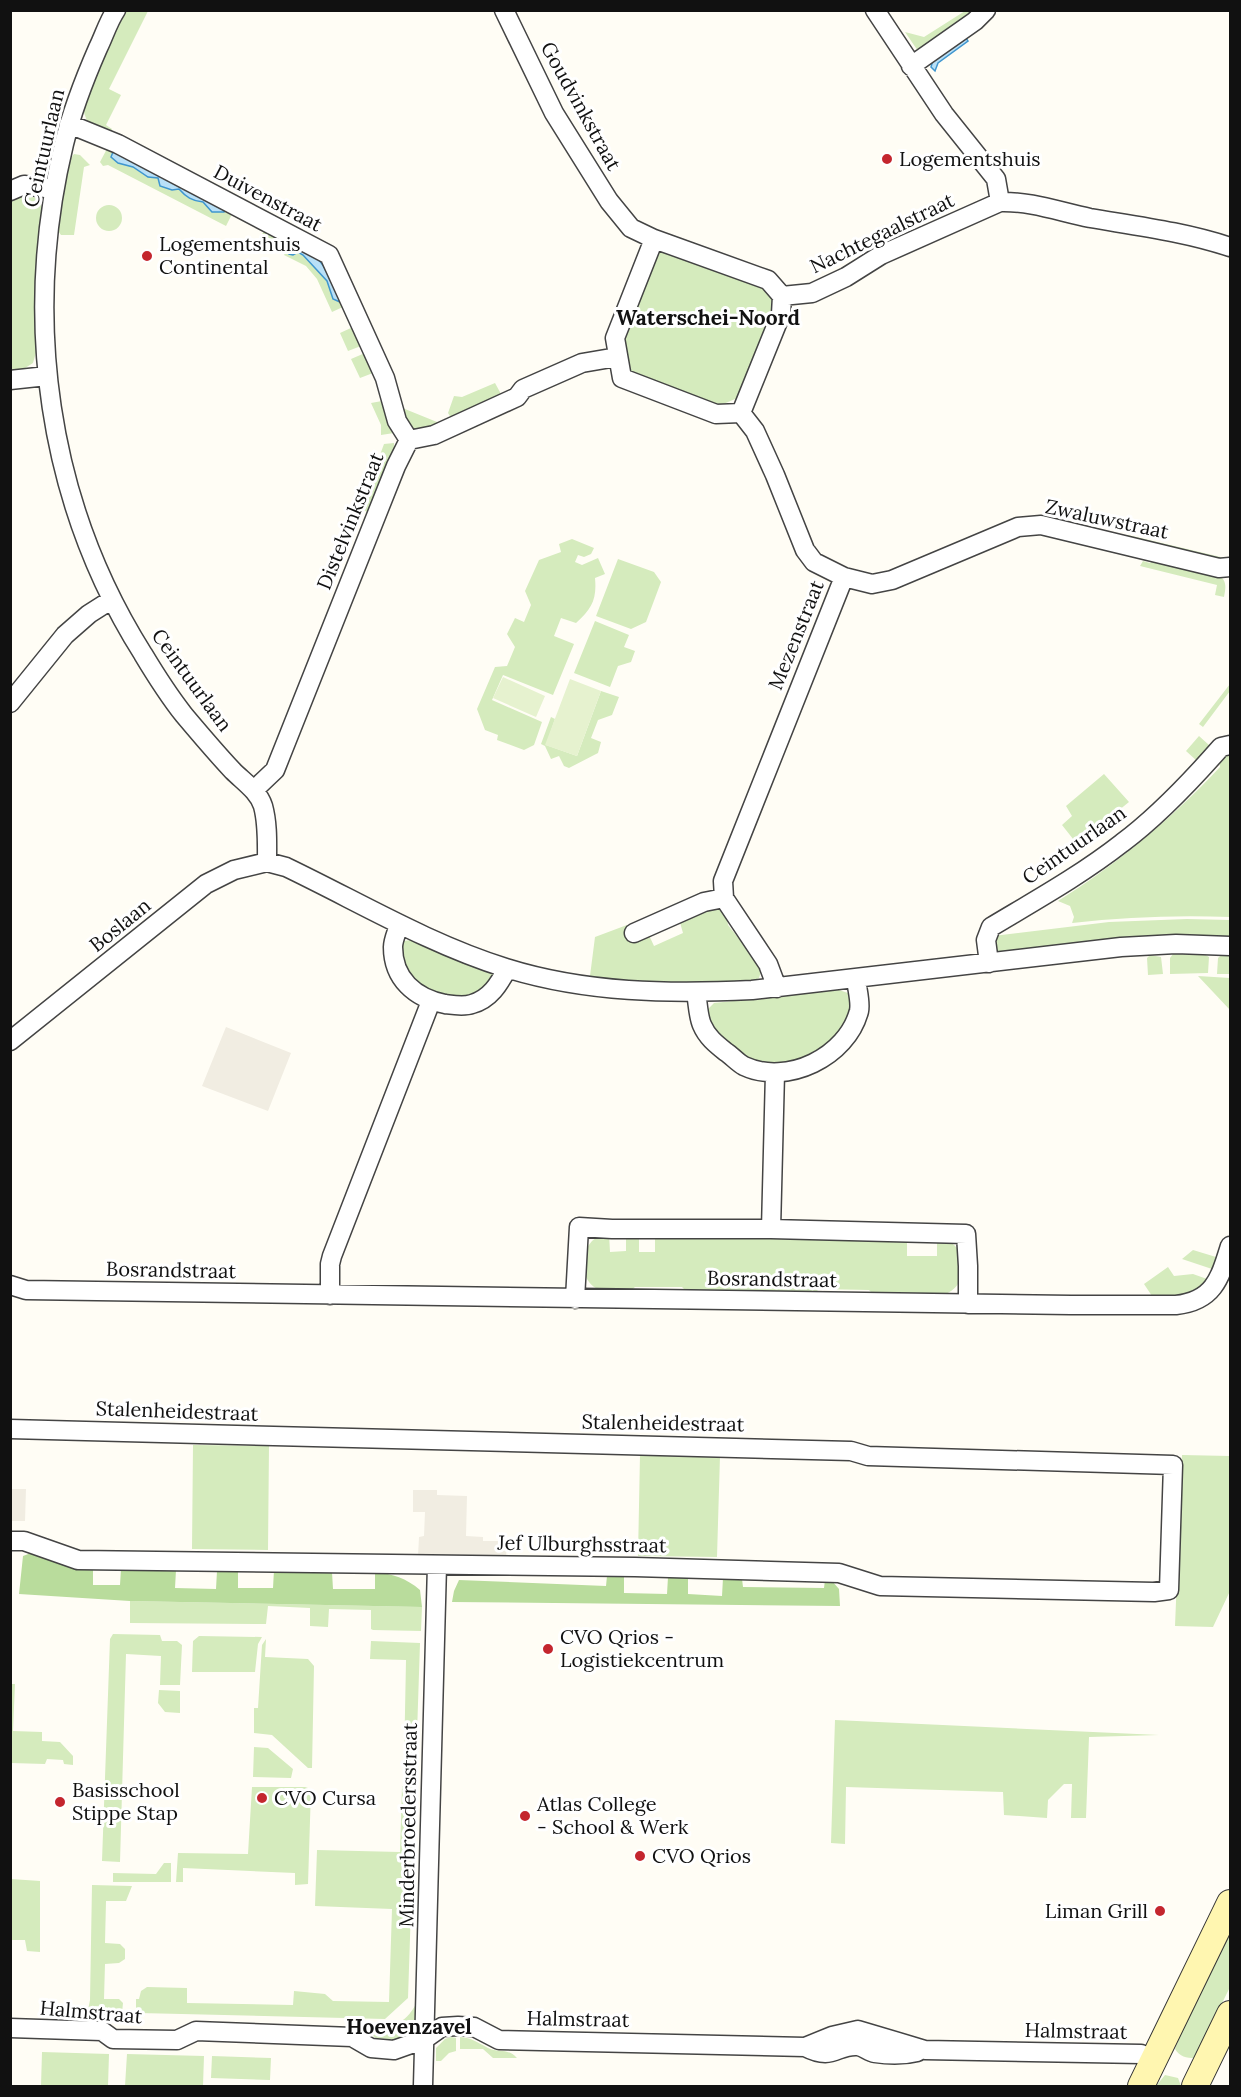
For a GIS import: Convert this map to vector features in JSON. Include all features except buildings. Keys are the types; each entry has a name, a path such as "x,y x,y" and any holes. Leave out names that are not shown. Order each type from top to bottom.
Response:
{"main road":[{"path":"1141,2086 1230,1903"},
{"path":"1195,2086 1230,2014"}],"street":[{"name":"Ceintuurlaan","path":"116,10 79,90 53,189 46,256 45,297 46,376 56,439 72,501 111,600 182,713 234,772 254,790 262,805 266,828 267,862"},
{"name":"Goudvinkstraat","path":"504,10 554,113 609,201 631,228 654,239"},
{"path":"875,10 944,114 996,179 1000,202"},
{"path":"911,66 975,21 986,10"},
{"name":"Duivenstraat","path":"69,124 118,144 329,255 385,378 397,421 409,440"},
{"path":"10,191 24,185 53,189"},
{"name":"Nachtegaalstraat","path":"782,296 812,293 846,277 881,255 1000,202 1018,201 1142,226 1230,247"},
{"path":"654,239 768,280 782,296 781,315 741,413 716,414 622,378 615,338 654,239"},
{"name":"Distelvinkstraat","path":"254,790 275,770 396,466 409,440 434,435 517,397 523,389 582,363 617,357"},
{"path":"10,380 46,376"},
{"name":"Mezenstraat","path":"724,898 723,881 729,863 844,577 814,562 805,550 755,431 741,413"},
{"name":"Zwaluwstraat","path":"844,577 872,584 892,580 1018,527 1041,525 1219,568 1229,567"},
{"path":"10,703 65,635 89,614 111,600"},
{"name":"Ceintuurlaan","path":"989,963 986,940 991,927 1073,879 1125,842 1221,747 1230,745"},
{"path":"267,862 286,867 399,925 507,969 605,989 696,993 777,988 1121,947 1176,944 1230,946"},
{"name":"Boslaan","path":"10,1041 206,884 234,870 267,862"},
{"path":"634,933 704,902 724,898 768,964 777,988"},
{"path":"399,925 393,946 395,966 402,980 414,992 431,1001 472,1005 491,993 507,969"},
{"path":"696,993 701,1024 711,1040 744,1066 775,1073 797,1071 814,1064 837,1046 849,1032 860,1010 856,979"},
{"path":"330,1295 332,1256 431,1001"},
{"path":"771,1229 775,1073"},
{"path":"575,1299 579,1227 771,1229 966,1234 968,1304"},
{"name":"Bosrandstraat","path":"10,1285 26,1290 575,1299 1071,1305 1188,1304 1202,1298 1220,1277 1230,1246"},
{"name":"Stalenheidestraat","path":"10,1429 851,1451 868,1456 1173,1465 1169,1590 1154,1592"},
{"name":"Jef Ulburghsstraat","path":"10,1541 24,1541 78,1560 646,1567 839,1572 880,1586 1154,1592"},
{"name":"Minderbroedersstraat","path":"423,2086 437,1565"},
{"name":"Halmstraat","path":"10,2028 102,2031 113,2039 129,2040 177,2040 196,2031 352,2037 371,2048 394,2050 424,2039 442,2027 458,2025 474,2027 499,2040 805,2047 832,2036 858,2030 925,2050 1141,2054 1154,2060"}],"green space":[{"path":"126,11 148,11 109,89 121,95 106,125 112,129 110,134 95,128 87,121 82,107 100,63"},
{"path":"965,11 977,11 918,51 905,32 924,37"},
{"path":"109,145 233,212 226,226 108,165 103,166 100,162"},
{"path":"74,154 80,155 90,165 84,167 74,235 61,235 58,231 63,191 67,169"},
{"path":"24,191 40,201 42,210 35,290 37,349 33,363 22,370 10,371 10,197"},
{"path":"109,205 118,209 122,218 118,227 109,231 100,227 96,218 100,209"},
{"path":"265,229 283,238 276,251 258,242"},
{"path":"291,243 324,259 345,306 332,312 317,279 306,266 284,255"},
{"path":"670,250 765,284 776,307 740,397 716,407 631,374 623,328 654,253"},
{"path":"353,327 361,346 348,351 340,333"},
{"path":"365,353 373,373 360,378 351,359"},
{"path":"495,383 501,394 480,403 475,412 453,421 448,413 454,396 462,397"},
{"path":"382,401 385,403 394,433 381,435 381,425 371,403"},
{"path":"400,407 437,422 440,428 417,433 401,418"},
{"path":"394,443 394,456 368,512 360,509 384,444"},
{"path":"1128,535 1225,558 1224,562 1128,539"},
{"path":"572,539 594,548 591,554 584,557 578,555 575,562 582,565 598,558 605,574 595,578 594,598 590,608 576,623 561,618 554,636 574,644 553,695 503,675 492,700 542,722 534,745 524,750 497,740 498,735 485,730 477,709 495,667 507,666 515,647 507,634 515,618 524,622 531,605 525,591 539,560 561,552 559,544"},
{"path":"618,559 654,572 661,582 646,622 631,629 596,616"},
{"path":"1156,559 1218,574 1225,584 1224,597 1215,595 1217,585 1140,566 1143,561 1150,563"},
{"path":"595,621 629,635 624,647 635,651 631,662 618,666 610,687 574,673"},
{"path":"503,677 545,696 536,717 493,698"},
{"path":"570,679 601,691 577,756 545,745"},
{"path":"1230,684 1230,691 1203,727 1199,724"},
{"path":"601,691 619,697 612,715 598,720 591,738 601,742 598,753 569,768 564,766 559,756 551,759 545,746 541,744 551,717 555,719 546,745 577,756"},
{"path":"1199,736 1211,750 1197,761 1186,751"},
{"path":"1230,752 1230,917 1151,917 1072,923 1074,917 1070,906 1058,901 1123,856 1183,805 1220,767 1219,759"},
{"path":"1104,774 1129,802 1077,844 1062,825 1072,816 1066,806"},
{"path":"707,909 721,910 727,918 728,925 762,968 759,978 726,985 703,985 652,983 590,976 595,937 627,925 629,932 648,933 654,946 683,933 679,919"},
{"path":"1230,920 1230,937 1000,952 996,949 993,936 1109,922"},
{"path":"412,940 493,974 494,985 472,996 459,998 427,990 409,977 400,960 403,941"},
{"path":"1173,954 1204,954 1209,957 1208,973 1170,974 1170,958"},
{"path":"1150,955 1161,957 1163,974 1148,975 1147,958"},
{"path":"1221,955 1230,956 1230,974 1217,974 1218,958"},
{"path":"1198,976 1230,978 1230,1010"},
{"path":"839,990 851,994 854,1005 837,1041 799,1064 751,1064 732,1052 707,1021 707,1010 714,1003"},
{"path":"609,1234 610,1252 626,1251 626,1235 639,1235 639,1252 655,1252 655,1235 907,1239 907,1256 937,1256 937,1239 948,1241 956,1247 960,1256 960,1279 954,1289 941,1297 874,1295 869,1290 819,1289 813,1295 688,1293 682,1287 635,1287 629,1292 607,1291 600,1290 588,1281 584,1261 592,1241"},
{"path":"1193,1250 1216,1257 1212,1269 1182,1259"},
{"path":"1168,1267 1174,1276 1193,1274 1207,1279 1201,1286 1189,1293 1176,1296 1152,1296 1144,1284"},
{"path":"193,1445 269,1446 268,1550 192,1549"},
{"path":"640,1455 720,1456 717,1557 638,1556"},
{"path":"1182,1455 1230,1456 1230,1591 1213,1627 1175,1626"},
{"path":"31,1553 93,1568 93,1585 120,1585 121,1569 176,1570 175,1588 216,1589 217,1571 238,1570 238,1588 273,1588 274,1570 332,1572 333,1589 375,1589 375,1572 393,1575 415,1586 420,1590 422,1607 130,1601 19,1594 23,1556"},
{"path":"607,1576 624,1576 624,1593 667,1594 668,1577 688,1577 688,1594 722,1596 723,1578 742,1579 743,1587 824,1588 825,1580 832,1581 839,1589 840,1606 452,1602 459,1580 606,1586"},
{"path":"130,1601 422,1607 421,1631 373,1630 371,1629 371,1610 329,1609 328,1627 310,1626 310,1608 268,1606 266,1624 130,1623"},
{"path":"113,1634 160,1635 162,1641 177,1641 182,1645 180,1685 160,1685 161,1656 126,1654 120,1862 102,1861 110,1639"},
{"path":"199,1636 262,1637 258,1644 255,1672 192,1672 193,1641"},
{"path":"266,1639 265,1657 308,1659 314,1666 312,1768 308,1768 272,1735 254,1733 254,1708 258,1708 262,1645"},
{"path":"371,1641 420,1643 416,1764 404,1763 406,1660 370,1659"},
{"path":"11,1684 15,1684 13,1731 42,1732 42,1741 60,1742 73,1756 73,1765 64,1764 63,1760 47,1759 45,1764 11,1763"},
{"path":"159,1690 180,1691 180,1713 165,1712 158,1703"},
{"path":"835,1720 1159,1735 1089,1737 1086,1818 1071,1818 1072,1784 1064,1784 1048,1800 1047,1818 1004,1815 1003,1792 846,1787 845,1844 831,1843"},
{"path":"254,1747 268,1748 293,1769 291,1778 253,1777"},
{"path":"402,1786 415,1787 408,1998 385,2019 139,2013 136,2008 136,1999 139,1999 141,1991 147,1987 187,1988 187,2003 293,2005 294,1991 325,1994 333,2001 389,2002 392,1909 315,1906 317,1850 400,1852"},
{"path":"252,1787 311,1789 308,1884 295,1885 295,1873 183,1868 183,1882 176,1882 178,1853 248,1854"},
{"path":"164,1863 171,1863 171,1882 113,1882 113,1873 156,1874"},
{"path":"11,1879 40,1881 40,1952 27,1951 25,1940 11,1940"},
{"path":"92,1885 132,1886 126,1901 106,1901 105,1943 120,1944 125,1949 125,1959 119,1963 105,1964 104,1999 119,1999 123,2003 120,2015 91,2015 88,2010"},
{"path":"1230,1934 1230,1987 1195,2058 1183,2056 1175,2049 1179,2038"},
{"path":"416,2004 415,2028 407,2037 400,2040 376,2038 359,2027 385,2027 399,2023 405,2019"},
{"path":"460,2037 471,2039 488,2048 510,2053 517,2058 493,2058 483,2049 460,2049"},
{"path":"456,2038 456,2051 449,2053 441,2061 436,2061 436,2048 445,2039"},
{"path":"42,2052 109,2054 108,2086 41,2086"},
{"path":"127,2054 204,2056 203,2086 125,2086"},
{"path":"212,2056 271,2058 270,2080 211,2078"},
{"path":"1165,2075 1178,2078 1181,2086 1156,2086"}],"shaded area":[{"path":"226,1027 291,1053 268,1111 202,1086"},
{"path":"11,1489 26,1489 25,1521 11,1521"},
{"path":"413,1490 437,1490 437,1495 467,1496 466,1536 483,1537 483,1541 507,1541 506,1558 418,1556 419,1537 424,1536 425,1512 413,1512"}],"water":[{"path":"966,38 968,41 938,63 935,71 931,67 933,60"},
{"path":"113,152 127,155 224,209 224,212 212,212 203,202 190,198 179,189 172,190 160,186 158,178 148,177 133,167 118,163 111,157"},
{"path":"292,244 316,258 326,271 332,274 342,300 340,302 333,299 327,281 303,255 298,252 293,255 289,254 288,251"}],"place":[{"name":"Logementshuis","path":"887,159"},
{"name":"Logementshuis Continental","path":"147,256"},
{"name":"CVO Qrios - Logistiekcentrum","path":"548,1649"},
{"name":"CVO Cursa","path":"262,1798"},
{"name":"Basisschool Stippe Stap","path":"60,1802"},
{"name":"Atlas College - School & Werk","path":"525,1816"},
{"name":"CVO Qrios","path":"640,1856"},
{"name":"Liman Grill","path":"1160,1911"}],"district":[{"name":"Waterschei-Noord","path":"708,318"},
{"name":"Hoevenzavel","path":"409,2027"}]}
